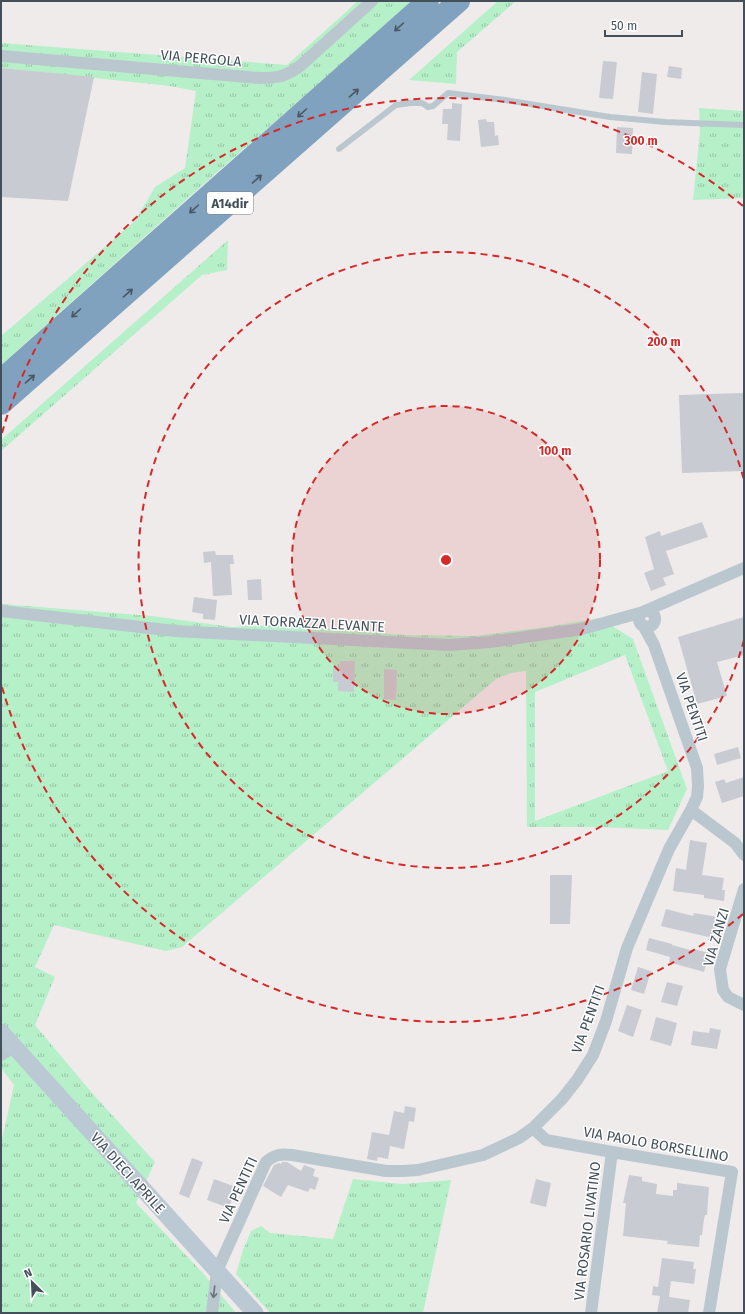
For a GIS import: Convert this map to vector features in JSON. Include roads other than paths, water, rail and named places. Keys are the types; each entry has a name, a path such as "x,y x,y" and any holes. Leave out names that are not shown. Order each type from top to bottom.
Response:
{"highway":[{"name":"A14dir","path":"1,380 428,1"},
{"name":"A14dir","path":"1,404 459,1"}],"main road":[{"name":"VIA DIECI APRILE","path":"1,1032 8,1051 255,1313"}],"street":[{"name":"VIA PERGOLA","path":"1,56 274,78 288,75 299,67 372,1"},
{"path":"646,619 660,611 672,600 744,568"},
{"name":"VIA TORRAZZA LEVANTE","path":"1,611 175,631 449,645 490,642 568,632 620,619 646,619"},
{"name":"VIA PENTITI","path":"217,1271 266,1162 272,1156 279,1154 292,1155 386,1171 418,1170 483,1155 519,1138 533,1128 562,1099 577,1080 592,1055 606,1021 627,948 669,849 692,810 698,792 697,768 646,619"},
{"path":"692,810 735,843 744,855"},
{"name":"VIA ZANZI","path":"744,890 720,969 723,990 728,997 744,1005"},
{"name":"VIA PAOLO BORSELLINO","path":"533,1128 546,1140 732,1172 709,1313"},
{"name":"VIA ROSARIO LIVATINO","path":"591,1313 612,1152"},
{"path":"212,1313 217,1271"}],"lane":[{"path":"339,149 396,105 410,103 422,104 428,107 433,106 448,93 505,100 610,117 665,122 744,125"}]}
